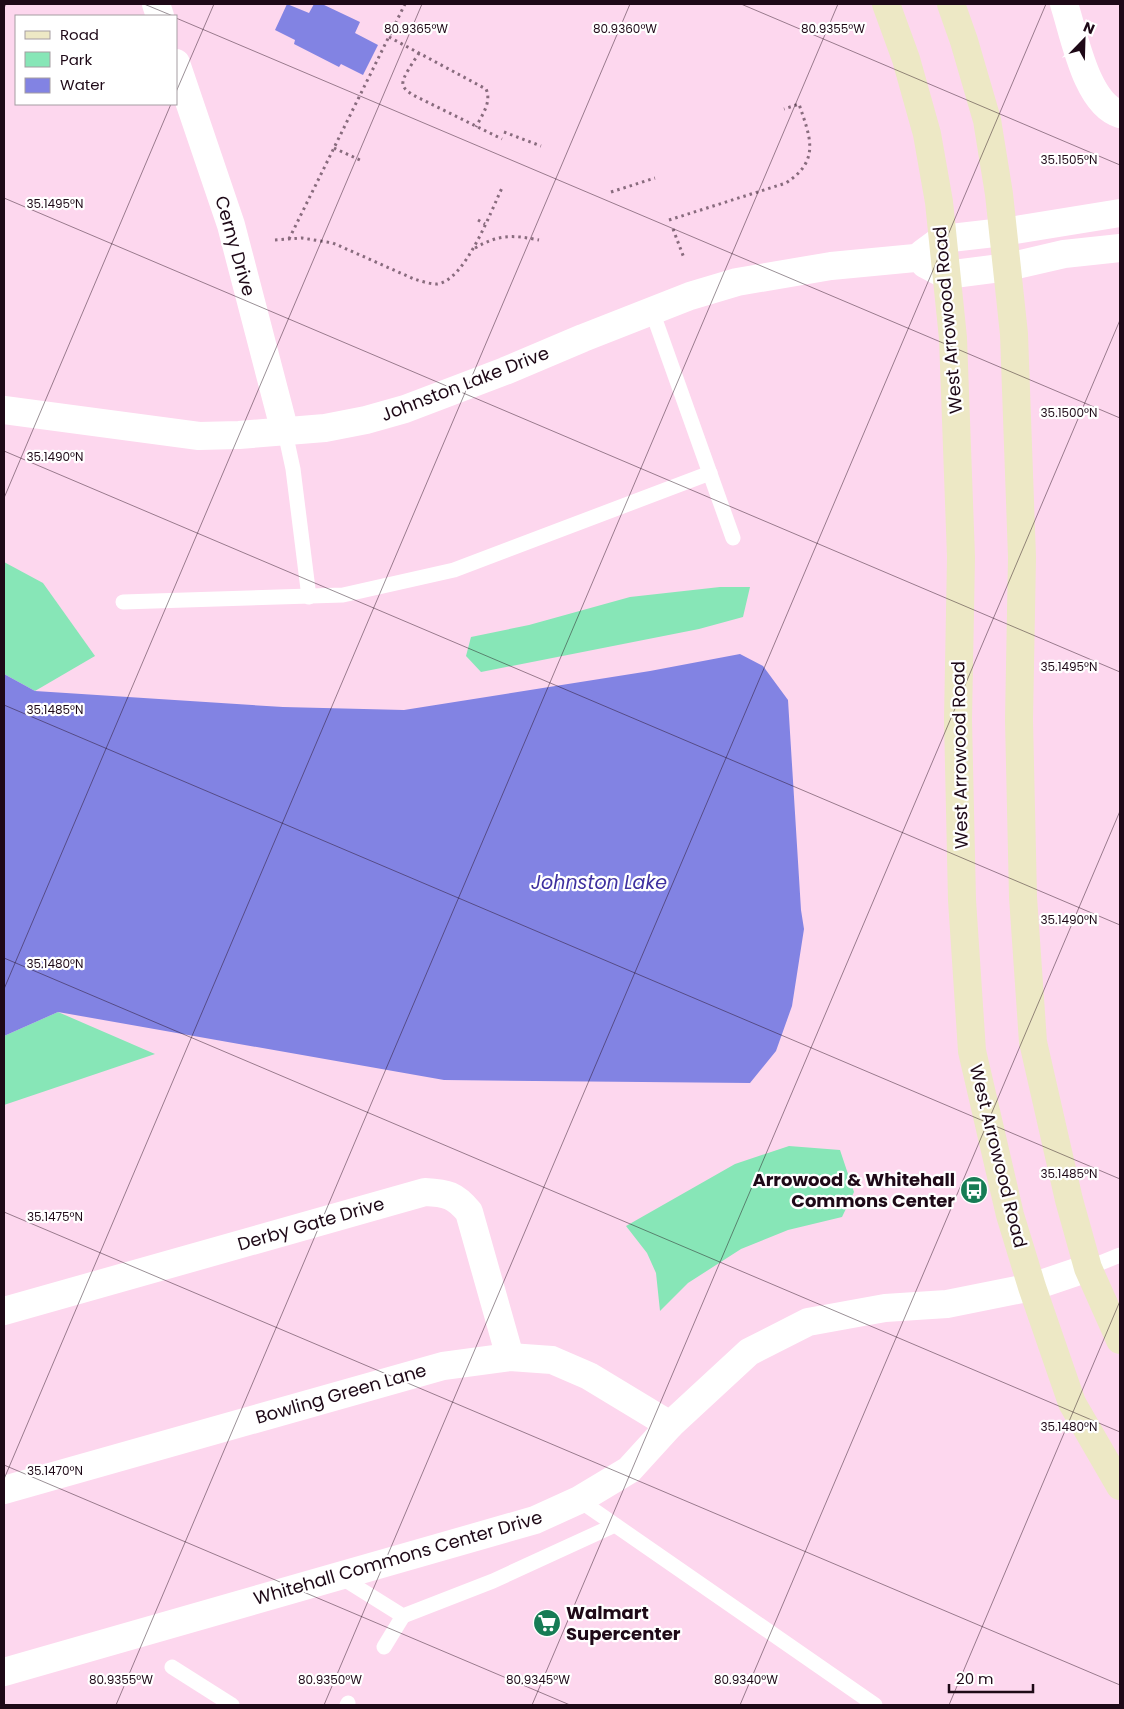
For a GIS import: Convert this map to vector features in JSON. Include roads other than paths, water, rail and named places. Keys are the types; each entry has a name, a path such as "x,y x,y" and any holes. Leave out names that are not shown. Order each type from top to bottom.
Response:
{"main road":[{"name":"West Arrowood Road","path":"886,4 906,59 927,134 939,202 954,348 961,557 958,720 962,900 972,1051 1010,1215 1032,1287 1072,1403 1120,1486"},
{"path":"951,4 964,41 986,120 999,194 1014,334 1022,557 1019,720 1024,897 1033,1042 1069,1200 1088,1268 1120,1340"}],"street":[{"path":"1064,4 1088,80 1100,101 1120,114"},
{"name":"Cerny Drive","path":"178,69 231,225 285,432"},
{"path":"1120,213 1003,232 942,239 915,258 946,275 1008,267 1064,254 1120,248"},
{"name":"Johnston Lake Drive","path":"4,410 199,436 285,432 333,426 405,410 690,296 737,282 831,266 915,258"},
{"name":"Derby Gate Drive","path":"4,1311 425,1192 445,1193 460,1202 469,1212 510,1357"},
{"name":"Whitehall Commons Center Drive","path":"4,1672 535,1520 580,1500 629,1470 670,1425 749,1352 808,1322 885,1308 948,1304 1032,1287 1088,1268"},
{"name":"Bowling Green Lane","path":"4,1490 443,1366 510,1357 552,1360 589,1376 670,1425"}],"lane":[{"path":"652,311 733,538"},
{"path":"285,432 292,469 309,597"},
{"path":"124,602 343,595 454,570 710,473"},
{"path":"1088,1268 1120,1254"},
{"path":"580,1500 875,1705"},
{"path":"384,1647 403,1616 493,1580 615,1525"},
{"path":"339,1576 403,1616"},
{"path":"172,1667 232,1705"}],"water":[{"path":"287,4 309,13 314,4 322,4 360,22 355,33 378,45 363,75 341,64 339,67 294,44 295,40 275,30"},
{"name":"Johnston Lake","path":"740,654 763,666 788,700 801,910 804,929 792,1006 776,1051 750,1083 444,1080 58,1012 4,1036 4,674 35,691 283,707 404,710 650,671"}],"place":[{"name":"Arrowood & Whitehall Commons Center","path":"974,1190"},
{"name":"Walmart Supercenter","path":"547,1623"}]}
